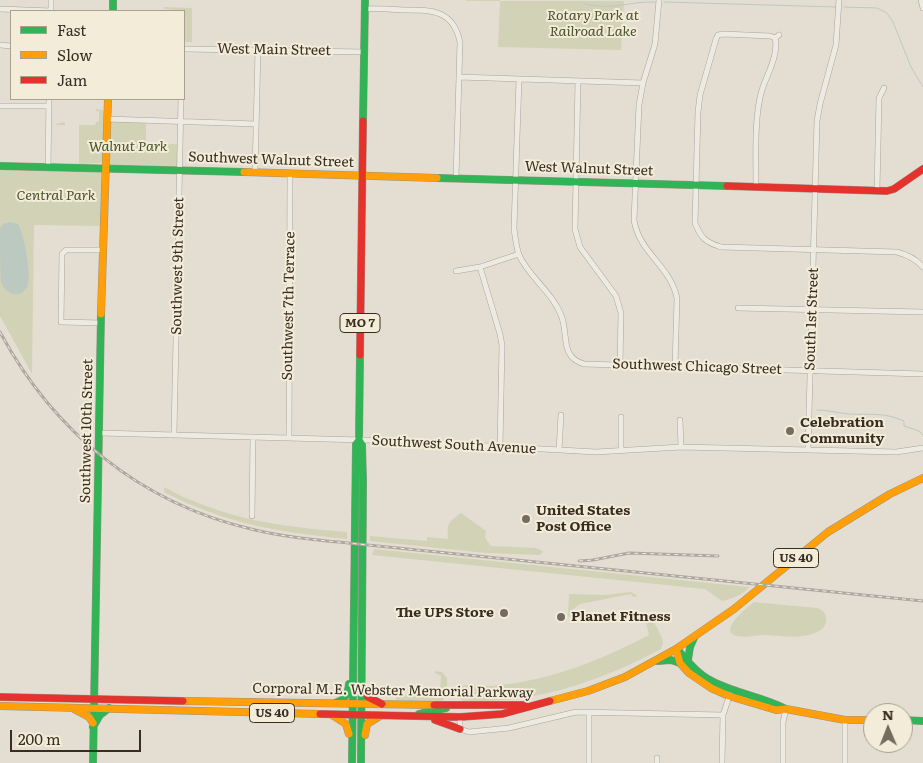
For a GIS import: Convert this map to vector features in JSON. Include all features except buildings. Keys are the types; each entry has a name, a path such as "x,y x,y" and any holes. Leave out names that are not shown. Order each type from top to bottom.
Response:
{"main road":[{"name":"MO 7","path":"352,763 365,0"},
{"name":"Southwest 10th Street","path":"93,763 101,323 108,100"},
{"name":"Southwest Walnut Street","path":"0,166 362,176"},
{"name":"West Walnut Street","path":"362,176 887,191 894,189 923,169"},
{"name":"MO 7","path":"359,440 362,445 363,482 361,763"},
{"name":"US 40","path":"542,704 625,677 676,649 734,608 828,532 890,494 923,478"},
{"path":"688,660 690,647 696,635"},
{"path":"676,649 698,672 730,692"},
{"path":"676,649 680,663"},
{"path":"328,704 341,701 347,696 349,692 349,662 354,660"},
{"path":"651,663 672,660 680,663 699,681 776,710 786,709 846,720 863,720"},
{"path":"362,686 368,697 386,705"},
{"name":"Corporal M.E. Webster Memorial Parkway","path":"0,697 362,705 487,706 542,704"},
{"path":"37,698 38,707"},
{"name":"Corporal M.E. Webster Memorial Parkway","path":"0,706 460,717 502,714 542,704"},
{"path":"410,717 453,705"},
{"path":"70,707 89,717 93,725 100,715 109,708"},
{"path":"330,714 347,725 352,747"},
{"path":"361,753 365,749 366,727 371,721 382,715"},
{"path":"420,717 436,720 460,729"}],"street":[{"path":"659,0 655,44 643,83 638,116 634,220 636,230 644,246 668,274 675,288 677,298 676,367"},
{"name":"South 1st Street","path":"808,450 818,121 820,104 836,45 839,0"},
{"path":"921,0 923,8"},
{"path":"0,9 26,10"},
{"path":"364,9 436,11 454,25 460,42 456,178"},
{"path":"756,186 760,96 771,65 777,36 718,35 699,104 695,223 699,235 709,243 721,247 897,252 912,258 923,267"},
{"name":"West Main Street","path":"185,49 364,52"},
{"path":"255,172 258,50"},
{"path":"459,78 643,83"},
{"path":"456,272 480,267 519,254 514,228 518,79"},
{"path":"578,81 574,221 580,247 616,296 621,313 620,364"},
{"path":"877,190 879,98 884,88"},
{"path":"48,167 49,100"},
{"name":"Southwest 9th Street","path":"174,434 182,100"},
{"path":"0,106 49,106"},
{"path":"107,119 256,124"},
{"name":"Southwest 7th Terrace","path":"289,438 290,174"},
{"path":"101,323 65,323 61,322 60,318 62,254 64,251 103,250"},
{"name":"Southwest Chicago Street","path":"519,254 556,305 566,330 566,348 576,362 584,364 923,374"},
{"path":"480,267 502,344 500,447"},
{"path":"738,308 923,312"},
{"path":"559,450 560,415"},
{"path":"621,417 621,451"},
{"path":"680,420 681,447"},
{"name":"Southwest South Avenue","path":"100,433 359,440 596,452 681,447 896,452 923,448"},
{"path":"252,516 253,437"},
{"path":"722,763 723,715 730,692"},
{"path":"783,763 783,722 786,709"},
{"path":"460,717 460,729 469,732 493,730 576,712 723,715"},
{"path":"589,712 589,763"},
{"path":"845,763 846,720"}],"green space":[{"name":"Rotary Park at Railroad Lake","path":"500,0 624,1 621,50 498,47"},
{"path":"164,7 192,8 192,42 185,42 185,10 164,9"},
{"path":"96,109 103,110 101,163 79,164 79,125 95,125 99,121 99,111 96,111"},
{"name":"Walnut Park","path":"111,119 146,120 146,144 178,144 179,164 176,167 109,165"},
{"path":"65,122 65,125 56,125 56,124"},
{"name":"Central Park","path":"0,166 105,168 103,226 34,225 32,374 0,316"},
{"path":"164,487 208,507 230,514 276,524 347,532 347,539 298,533 231,519 187,503 164,492"},
{"path":"461,513 486,531 485,538 491,546 536,548 543,551 540,555 486,553 370,541 370,536 427,541 427,537 448,539 449,524"},
{"path":"374,549 749,587 737,596 722,601 705,589 372,555"},
{"path":"631,592 638,596 633,597 631,594 580,604 572,610 568,617 569,594 604,595"},
{"path":"754,602 817,608 826,615 825,626 819,631 806,636 785,637 765,635 740,637 732,633 730,629 732,624"},
{"path":"647,612 663,642 661,649 640,660 576,686 531,697 471,702 459,698 460,694 490,690 458,693 460,688 465,685 495,686 538,678 577,667 614,652 649,635 644,614"},
{"path":"435,671 442,672 447,678 447,692 442,701 439,703 396,700 396,697 399,695 432,695 432,691 440,691 441,676 435,673"}],"shaded area":[{"path":"10,222 18,224 23,236 28,263 28,284 26,289 19,294 10,293 3,287 1,282 0,228 3,224"}],"waterway":[{"path":"585,4 612,6 655,2"},
{"path":"664,2 836,7"},
{"path":"844,7 877,8 887,13 893,22 911,67 923,87"},
{"path":"817,410 890,416 904,421 904,426 919,431 923,435"},
{"path":"335,699 340,695"}],"railway":[{"path":"0,332 21,368 46,401 73,431 104,458 137,481 172,501 211,517 251,529 324,541 923,601"},
{"path":"579,561 629,553 718,556"}],"traffic: fast":[{"path":"113,0 113,10"},
{"path":"363,121 365,0"},
{"path":"0,166 244,172"},
{"path":"437,178 727,186"},
{"path":"93,763 101,314"},
{"path":"360,355 359,440 362,445 363,482 361,763"},
{"path":"352,763 356,444 359,440"},
{"path":"688,660 694,638"},
{"path":"677,649 695,669 717,684 786,709"},
{"path":"658,661 671,660 680,663"},
{"path":"335,703 345,696 349,684"},
{"path":"93,727 100,715 109,708"},
{"path":"419,714 446,708"},
{"path":"913,720 923,721"}],"traffic: slow":[{"path":"101,314 108,100"},
{"path":"244,172 437,178"},
{"path":"550,701 588,691 625,677 676,649 734,609 828,532 890,494 923,478"},
{"path":"676,649 680,663 689,673 711,688 729,696 776,710 786,709 845,720 863,720"},
{"path":"183,701 434,705"},
{"path":"0,706 320,714"},
{"path":"74,709 89,717 93,723"},
{"path":"332,715 346,724 349,734"},
{"path":"365,735 367,724 380,716"}],"traffic: jam":[{"path":"360,355 363,121"},
{"path":"727,186 887,191 894,189 923,169"},
{"path":"363,688 368,697 382,704"},
{"path":"0,697 183,701"},
{"path":"320,714 460,717 502,714 550,701"},
{"path":"434,705 525,705"},
{"path":"435,720 460,729"}],"place":[{"name":"Celebration Community","path":"790,431"},
{"name":"United States Post Office","path":"526,519"},
{"name":"The UPS Store","path":"504,613"},
{"name":"Planet Fitness","path":"561,617"}]}
